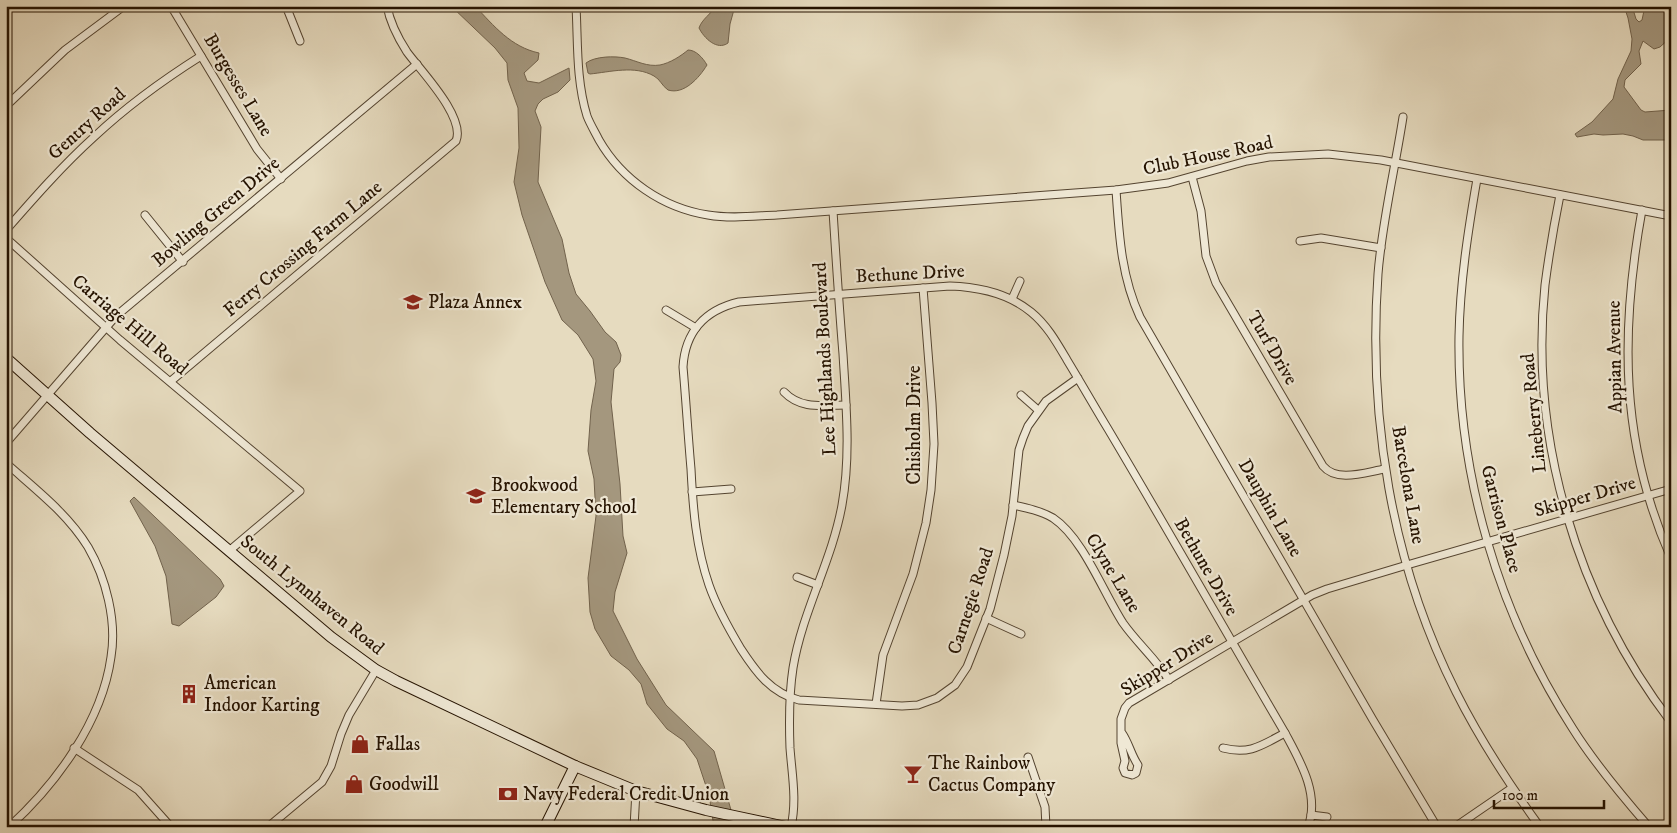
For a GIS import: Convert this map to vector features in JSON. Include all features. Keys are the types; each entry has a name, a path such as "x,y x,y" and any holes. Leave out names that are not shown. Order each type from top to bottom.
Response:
{"street":[{"path":"6,106 66,50 124,6"},
{"name":"Burgesses Lane","path":"171,6 257,149 281,179"},
{"path":"286,6 300,41"},
{"path":"387,6 392,25 398,37 418,64"},
{"name":"Club House Road","path":"576,6 579,74 588,118 604,147 620,169 633,180 660,199 694,212 723,217 777,215 1116,190 1153,186 1247,161 1305,154 1346,155 1396,163 1671,216"},
{"name":"Gentry Road","path":"6,230 93,137 146,94 201,56"},
{"name":"Ferry Crossing Farm Lane","path":"171,382 456,141 458,132 450,112 433,82 418,64"},
{"name":"Bowling Green Drive","path":"6,442 116,316 418,64"},
{"name":"Barcelona Lane","path":"1403,117 1381,248 1376,362 1377,398 1386,469 1400,543 1430,632 1447,674 1482,740 1512,788 1540,827"},
{"name":"Turf Drive","path":"1192,177 1202,211 1206,256 1216,283 1323,466 1330,473 1342,476 1386,469"},
{"name":"Garrison Place","path":"1477,179 1464,257 1460,305 1460,369 1466,445 1488,542 1518,626 1537,667 1572,728 1591,756 1649,827"},
{"name":"Dauphin Lane","path":"1116,190 1122,263 1134,305 1437,827"},
{"name":"Lineberry Road","path":"1560,195 1545,284 1543,360 1550,435 1558,480 1568,519 1593,589 1626,654 1652,698 1671,722"},
{"name":"Lee Highlands Boulevard","path":"791,827 795,804 795,790 790,749 790,698 798,645 834,537 845,486 848,434 833,210"},
{"name":"Appian Avenue","path":"1642,210 1630,287 1627,354 1632,418 1648,496 1671,558"},
{"path":"145,215 183,262"},
{"name":"Carriage Hill Road","path":"6,238 106,327 300,490 228,551"},
{"path":"1300,241 1321,238 1381,248"},
{"path":"1012,299 1020,282"},
{"name":"Bethune Drive","path":"790,698 773,689 761,677 745,655 722,616 701,558 695,524 683,367 687,345 696,328 710,314 739,302 950,286 975,288 1012,299 1032,313 1050,333 1078,378 1304,768 1308,779 1311,814 1308,827"},
{"name":"Chisholm Drive","path":"876,704 883,656 913,574 926,523 931,490 934,444 923,288"},
{"path":"666,310 696,328"},
{"name":"South Lynnhaven Road","path":"6,358 228,551 331,637 376,670 575,766 636,791 706,810 786,827"},
{"name":"Carnegie Road","path":"790,698 876,704 918,704 937,698 962,676 986,618 1004,555 1013,505 1019,450 1028,426 1038,410 1054,394 1078,378"},
{"path":"784,392 794,401 810,406 846,404"},
{"path":"1021,395 1038,410"},
{"path":"6,463 70,522 88,548 103,582 108,601 112,638 112,655 102,694 74,748 46,787 9,827"},
{"path":"692,492 731,489"},
{"name":"Skipper Drive","path":"1122,733 1128,741 1132,759 1138,765 1136,773 1132,775 1125,773 1123,768 1125,761 1121,744 1121,719 1129,703 1304,600 1328,589 1671,489"},
{"name":"Clyne Lane","path":"1013,505 1054,518 1070,533 1123,622 1169,680"},
{"path":"797,576 818,585"},
{"path":"986,618 1021,634"},
{"path":"268,827 322,782 331,766 349,715 376,670"},
{"path":"1223,748 1246,751 1254,749 1285,733"},
{"path":"74,748 138,790 170,827"},
{"path":"1028,757 1045,807 1046,827"},
{"path":"545,827 575,766"},
{"path":"1455,827 1512,788"},
{"path":"634,827 636,791"},
{"path":"1311,814 1328,817"}],"shaded area":[{"path":"451,6 475,6 511,41 539,53 538,60 524,73 527,81 539,83 569,68 570,80 558,92 543,99 535,111 541,127 538,182 562,239 569,273 576,294 605,332 616,342 621,355 620,362 614,369 611,402 620,484 623,536 627,553 615,592 613,611 637,659 666,705 714,751 731,810 733,827 714,827 709,795 697,759 684,741 667,729 647,704 641,684 629,670 611,656 595,629 590,612 588,578 596,516 594,479 588,451 591,410 596,381 593,359 578,335 562,320 545,282 522,215 514,182 519,148 518,108 508,80 507,63 495,48"},
{"path":"716,6 735,6 730,24 728,43 724,45 711,42 699,28"},
{"path":"1624,6 1632,6 1636,19 1639,22 1642,20 1645,6 1671,6 1671,37 1660,47 1654,49 1643,41 1639,51 1641,64 1625,80 1624,87 1641,110 1645,112 1671,110 1671,140 1643,140 1623,134 1594,134 1577,137 1575,134 1592,122 1613,99 1618,79 1631,51 1632,39"},
{"path":"688,50 694,51 707,65 700,75 685,88 674,91 664,87 654,76 639,71 622,70 590,74 588,73 586,63 605,57 616,57 646,64 660,65 668,63"},
{"path":"134,497 220,579 224,586 216,597 179,626 172,624 166,576 155,546 130,501"}],"place":[{"name":"Plaza Annex","path":"413,302"},
{"name":"Brookwood Elementary School","path":"476,496"},
{"name":"American Indoor Karting","path":"189,694"},
{"name":"Fallas","path":"360,744"},
{"name":"The Rainbow Cactus Company","path":"913,774"},
{"name":"Goodwill","path":"354,784"},
{"name":"Navy Federal Credit Union","path":"508,794"}]}
